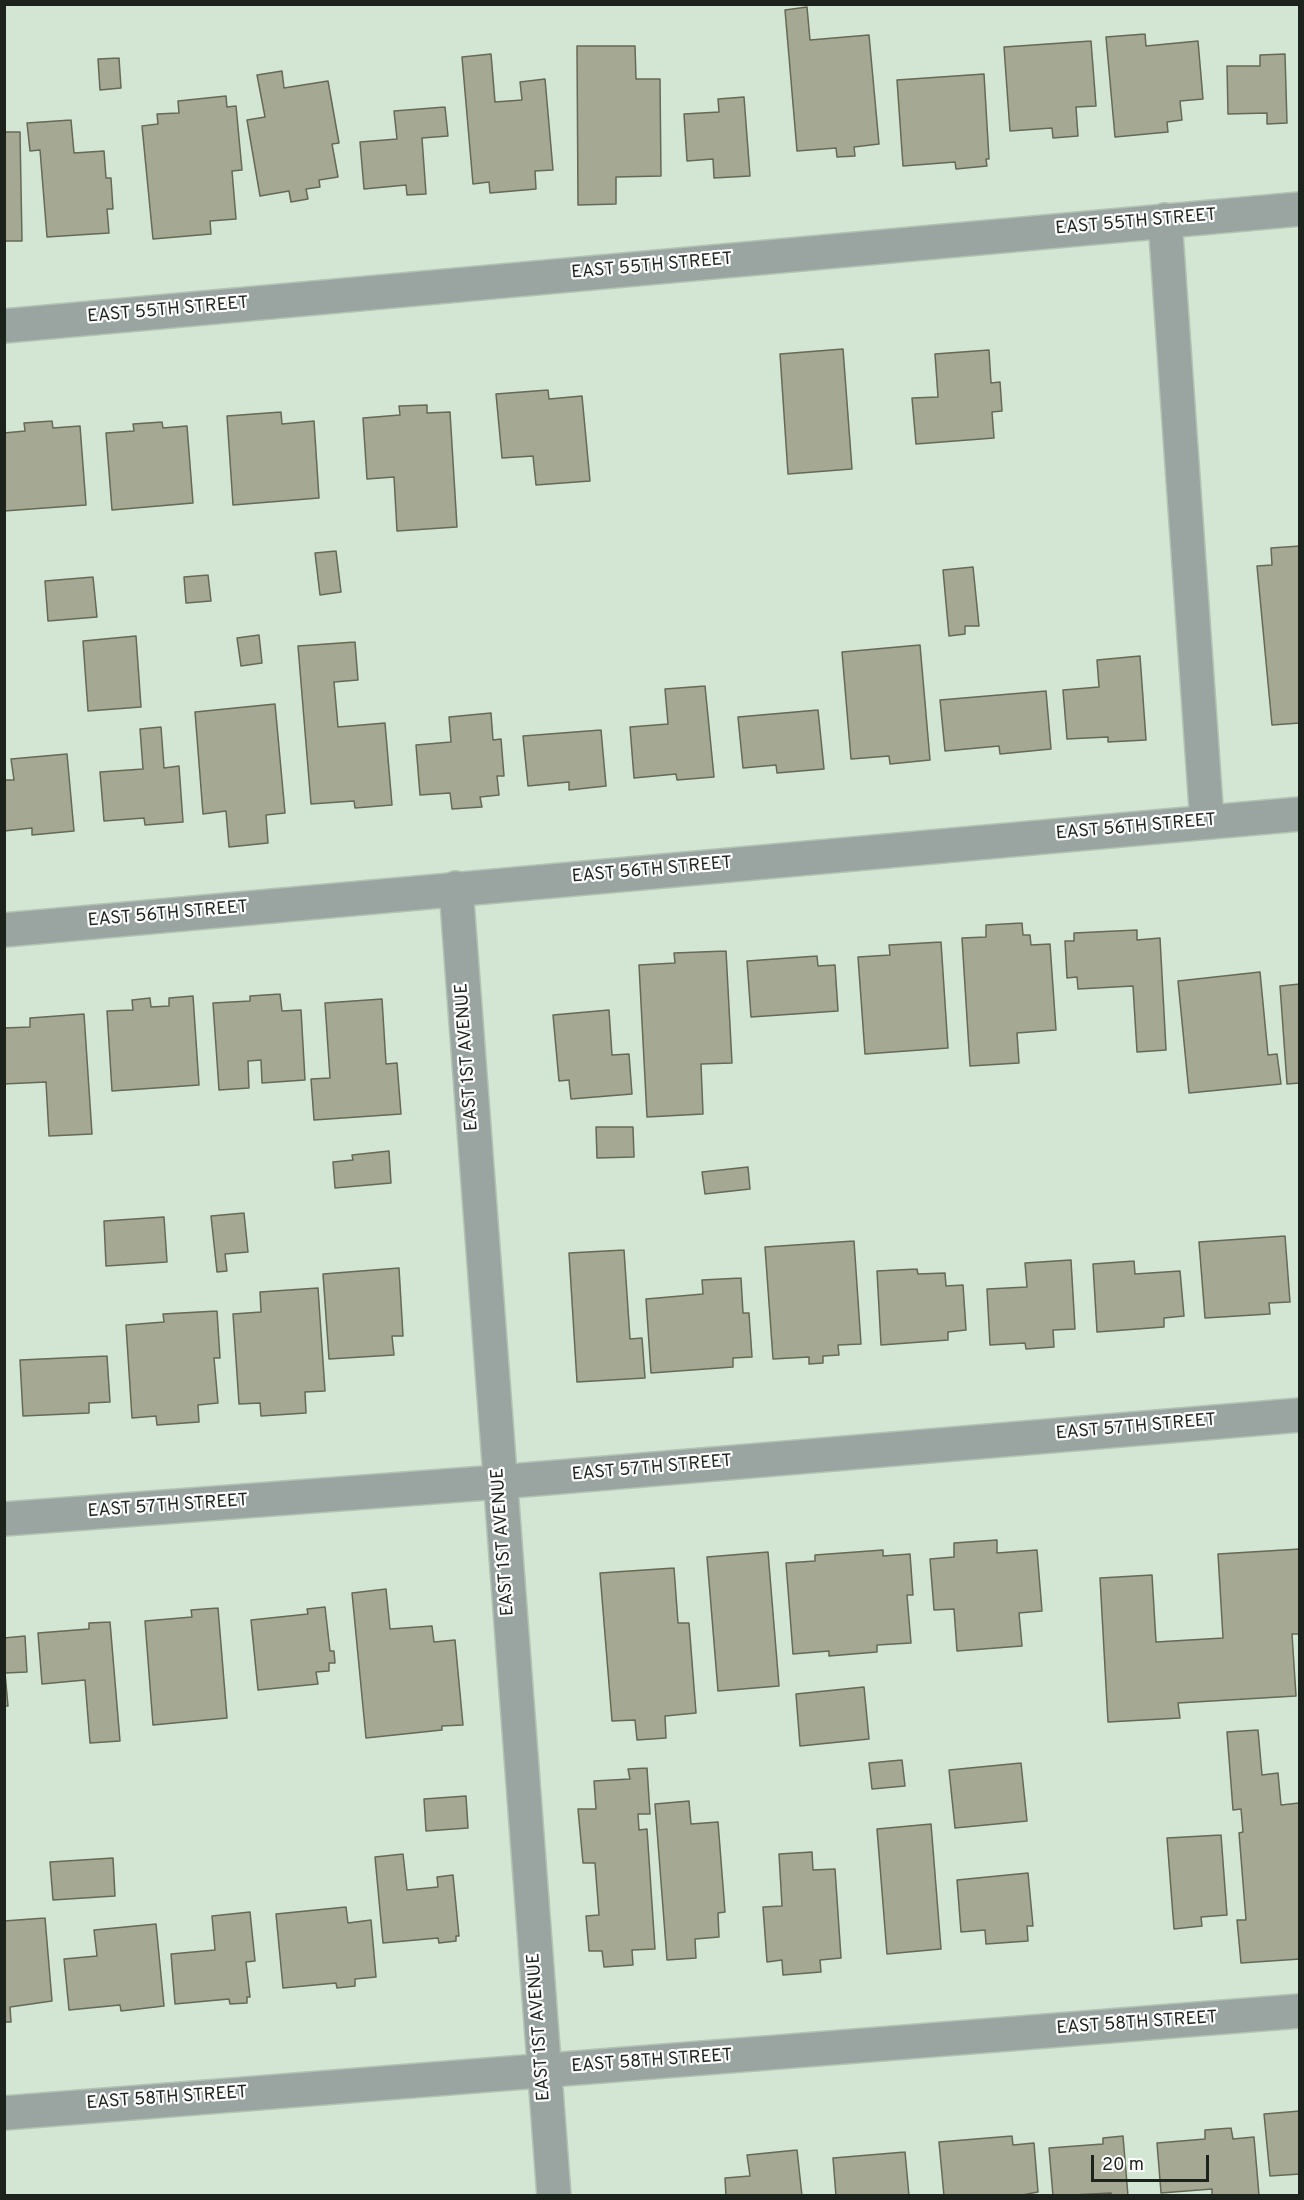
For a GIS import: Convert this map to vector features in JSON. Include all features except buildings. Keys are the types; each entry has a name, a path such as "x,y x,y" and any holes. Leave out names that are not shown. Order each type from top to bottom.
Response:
{"street":[{"name":"EAST 55TH STREET","path":"4,326 1299,209"},
{"path":"1165,220 1207,822"},
{"name":"EAST 56TH STREET","path":"4,930 1299,814"},
{"name":"EAST 1ST AVENUE","path":"456,888 554,2196"},
{"name":"EAST 57TH STREET","path":"4,1519 499,1482 1299,1415"},
{"name":"EAST 58TH STREET","path":"4,2113 1299,2011"}]}
